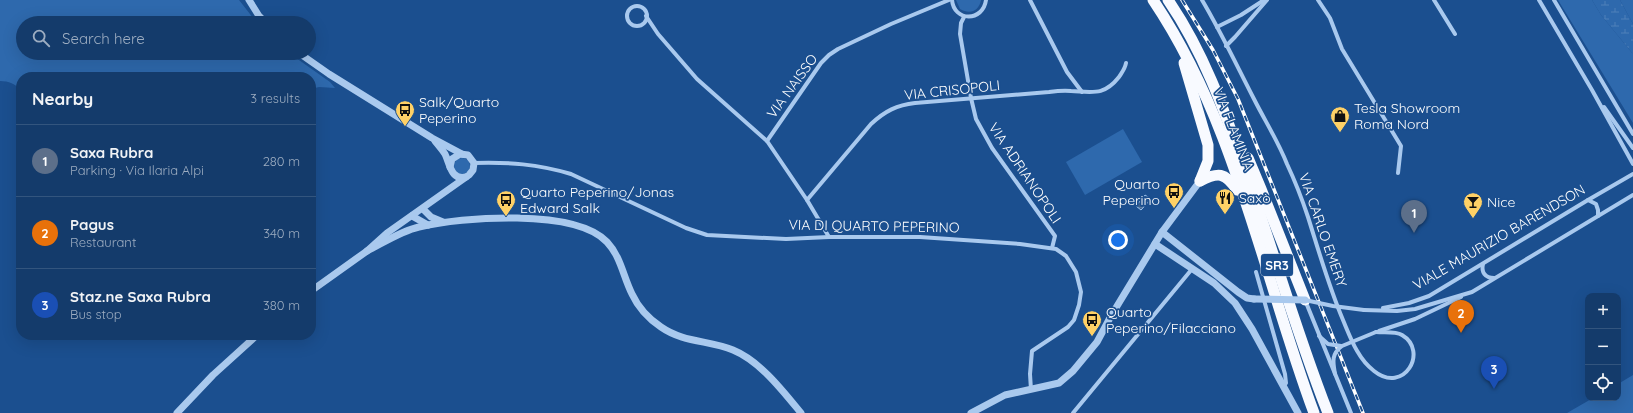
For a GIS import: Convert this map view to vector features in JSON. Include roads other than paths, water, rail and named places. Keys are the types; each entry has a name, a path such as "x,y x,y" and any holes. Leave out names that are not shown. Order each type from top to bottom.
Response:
{"highway":[{"name":"VIA FLAMINIA","path":"1153,0 1166,18 1193,68 1222,136 1314,413"},
{"name":"VIA FLAMINIA","path":"1168,0 1181,20 1203,61 1227,117 1304,347 1328,413"},
{"path":"1166,18 1180,52 1207,140 1208,161 1200,182"},
{"path":"1227,117 1251,166 1305,300"},
{"path":"1200,182 1213,175 1222,175 1233,184 1244,200"}],"street":[{"path":"249,0 259,16"},
{"path":"950,0 955,10 964,17 979,14 985,6 986,0"},
{"name":"VIA NAISSO","path":"767,141 821,63 829,55 838,49 891,24 950,0"},
{"path":"1030,0 1067,72 1082,92"},
{"name":"VIA CARLO EMERY","path":"1202,0 1282,152 1342,317 1357,350 1367,364 1378,374 1392,378 1403,375 1410,368 1413,358 1412,346 1408,340 1396,333 1376,332"},
{"path":"1217,27 1248,11 1264,0"},
{"path":"1226,46 1235,38 1267,0"},
{"path":"1318,0 1330,18 1342,49 1401,146 1398,173"},
{"path":"1434,0 1455,34"},
{"path":"1539,0 1592,90 1633,164"},
{"path":"1554,0 1633,134"},
{"path":"646,16 644,22 639,26 633,25 628,21 627,15 630,9 639,7 644,10 646,16 675,55 697,79 767,141 807,200 829,237"},
{"name":"VIA ADRIANOPOLI","path":"964,17 961,23 960,34 976,119 992,148 1055,236 1052,248"},
{"path":"644,22 653,26"},
{"path":"309,60 432,138 462,154 469,156 474,163 473,170 467,176 387,233 367,251 316,287"},
{"name":"VIA CRISOPOLI","path":"807,200 871,124 886,112 896,107 906,104 1069,91 1095,93 1107,89 1124,70 1126,63"},
{"path":"1592,90 1633,148"},
{"path":"432,138 442,150 451,169 459,177 467,176"},
{"path":"444,193 451,180 453,158 462,154"},
{"name":"VIA DI QUARTO PEPERINO","path":"474,163 534,164 564,172 686,228 707,234 786,239 829,237 920,237 1020,244 1052,248 1063,253 1073,266 1080,285 1080,298 1077,312 1068,327 1032,351 1030,374 1031,390"},
{"name":"VIALE MAURIZIO BARENDSON","path":"1373,310 1399,306 1422,299 1633,174"},
{"path":"971,413 1005,395 1059,383 1073,371 1097,342 1162,232 1200,182"},
{"name":"VIALE MAURIZIO BARENDSON","path":"1162,232 1247,298 1305,300 1333,306 1364,310 1397,311 1415,309 1472,292 1633,195"},
{"path":"1588,200 1596,204 1598,216"},
{"path":"422,209 431,217 445,222"},
{"path":"412,216 428,225"},
{"path":"367,251 409,230 445,222 485,218 541,220 576,225 596,234 605,241 619,258 632,294 640,307 651,319 662,328 675,335 692,341 733,350 743,355 762,369 801,413"},
{"path":"1155,244 1214,283 1235,303 1252,329 1298,413"},
{"path":"1483,264 1483,271 1485,275 1489,278 1494,278"},
{"path":"1073,413 1192,269"},
{"path":"1256,272 1285,374 1286,383 1283,386"},
{"path":"1335,374 1333,358 1336,351 1342,346 1445,306 1472,292"},
{"path":"1305,300 1351,413"},
{"path":"1319,336 1328,344 1342,346"},
{"path":"177,413 213,376 252,340"}],"railway":[{"path":"1182,0 1213,50 1238,99 1363,413"}],"place":[{"name":"Salk/Quarto Peperino","path":"405,127"},
{"name":"Tesla Showroom Roma Nord","path":"1340,133"},
{"name":"Quarto Peperino","path":"1174,209"},
{"name":"Saxò","path":"1225,215"},
{"name":"Quarto Peperino/Jonas Edward Salk","path":"506,217"},
{"name":"Nice","path":"1473,219"},
{"name":"Saxa Rubra","path":"1414,233"},
{"name":"Pagus","path":"1461,333"},
{"name":"Quarto Peperino/Filacciano","path":"1092,337"},
{"name":"Staz.ne Saxa Rubra","path":"1494,389"}]}
